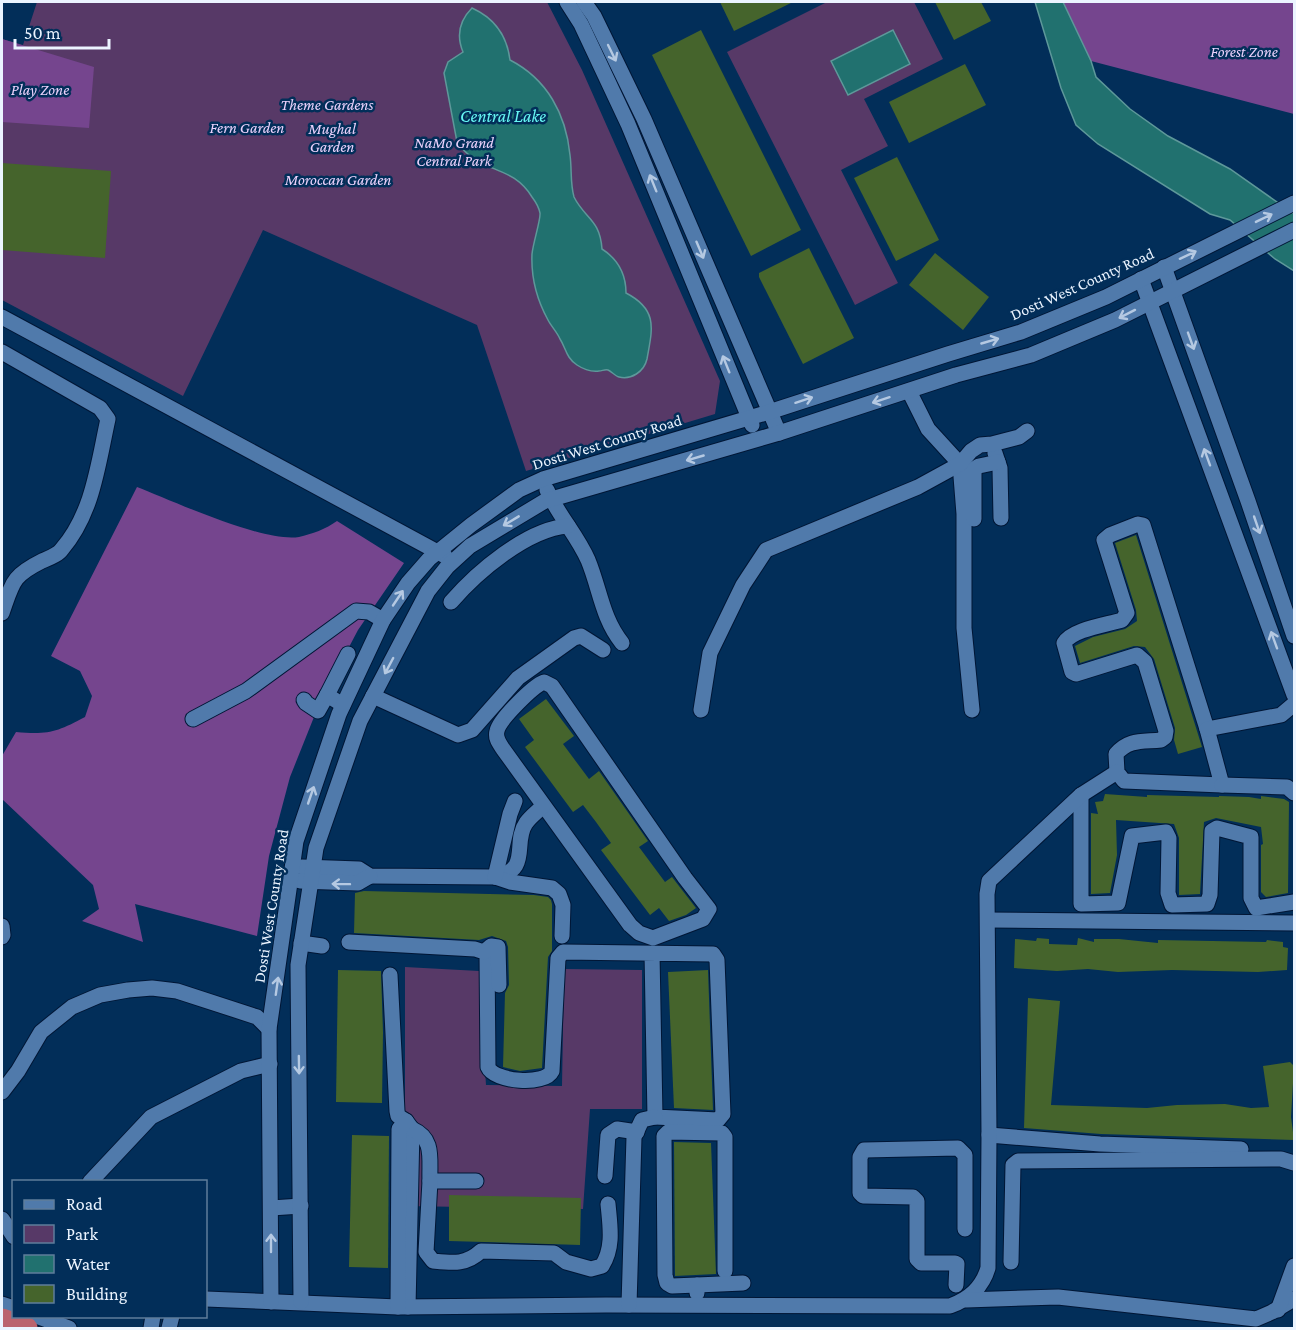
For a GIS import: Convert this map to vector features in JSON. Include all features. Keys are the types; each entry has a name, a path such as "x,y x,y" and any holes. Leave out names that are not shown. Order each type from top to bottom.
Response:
{"highway":[{"path":"2,1319 27,1329"}],"street":[{"path":"567,2 587,20 644,119 779,433"},
{"path":"586,2 587,20 758,440"},
{"path":"628,124 644,119"},
{"name":"Dosti West County Road","path":"271,1302 269,1029 296,841 343,705 383,620 408,583 429,559 519,490 543,479 769,412 1022,332 1106,297 1293,204"},
{"path":"301,1302 298,965 315,848 360,721 428,591 455,560 470,546 551,499 758,440 956,375 1031,355 1115,320 1294,230"},
{"path":"1164,267 1294,636"},
{"path":"1141,279 1294,695"},
{"path":"2,317 438,554 455,560"},
{"path":"2,352 100,408 108,419 90,500 77,530 60,552 8,576 2,613"},
{"path":"948,354 956,375"},
{"path":"909,391 928,429 960,464 964,514 964,628 972,710"},
{"path":"701,710 710,653 743,585 766,550 918,488 960,464 980,444 992,444 1019,437 1027,431"},
{"path":"992,444 1000,468 1001,518"},
{"path":"974,519 974,469 998,462"},
{"path":"543,479 551,499 588,560 603,610 612,630 622,643"},
{"path":"1226,508 1248,501"},
{"path":"1222,785 1207,729 1143,525 1131,525 1104,540 1127,613 1122,620 1071,634 1064,643 1072,672 1076,674 1137,656 1145,662 1166,731 1165,737 1161,740 1127,743 1116,754 1117,772 1124,781 1222,785 1287,787 1294,793"},
{"path":"452,602 479,573 524,540 558,527 568,526"},
{"path":"193,719 246,692 356,611 369,612 383,620"},
{"path":"373,696 458,735 472,730 518,678 574,638 581,636 603,650"},
{"path":"304,700 318,711 348,654"},
{"path":"544,682 552,686 709,909 703,919 652,938 639,933 630,925 543,806 496,737 499,724 535,687 544,682"},
{"path":"327,695 343,705"},
{"path":"1207,729 1281,715 1294,704"},
{"path":"966,1300 981,1284 988,1268 987,894 989,880 1081,795 1117,772"},
{"path":"1081,795 1081,904 1118,903 1132,836 1166,832 1168,892 1172,905 1208,904 1212,831 1217,828 1251,837 1251,898 1256,908 1294,902"},
{"path":"495,877 515,801"},
{"path":"291,873 311,874 358,883 370,876 495,877 505,875 517,864 524,824 543,806"},
{"path":"495,877 510,882 552,888 560,894 563,905 562,936"},
{"path":"988,920 1294,923"},
{"path":"2,926 2,937"},
{"path":"350,942 480,949 484,952 487,955 488,1066 494,1075 513,1079 543,1079 550,1076 552,1071 558,958 563,952 713,954 717,960 723,1114 718,1120 656,1117 642,1120 634,1137 629,1305"},
{"path":"301,943 322,946"},
{"path":"484,952 491,946 498,947 499,985"},
{"path":"652,953 656,1117"},
{"path":"390,975 397,1111 398,1116 422,1134 428,1142 430,1181 426,1252 434,1262 458,1264 472,1260 481,1251 554,1253 566,1262 591,1269 602,1266 609,1256 611,1246 608,1204"},
{"path":"2,1092 18,1071 41,1032 72,1007 100,995 152,988 177,991 257,1017 269,1029"},
{"path":"92,1180 151,1117 242,1071 270,1064"},
{"path":"403,1307 399,1129 409,1125"},
{"path":"605,1176 608,1135 617,1129 637,1132"},
{"path":"725,1271 725,1137 722,1133 668,1132 664,1136 665,1275 668,1283 672,1286 743,1283"},
{"path":"989,1135 1100,1144 1294,1151"},
{"path":"956,1285 957,1264 921,1263 917,1259 917,1200 913,1197 863,1196 860,1193 860,1156 864,1150 958,1148 965,1155 965,1229"},
{"path":"1011,1262 1013,1165 1018,1161 1281,1159 1294,1163"},
{"path":"430,1181 476,1181"},
{"path":"966,1191 1012,1193"},
{"path":"271,1208 301,1206"},
{"path":"2,1219 12,1234"},
{"path":"1278,1310 1294,1266"},
{"path":"697,1285 697,1305"},
{"path":"207,1299 403,1307 950,1306 966,1300 1058,1298 1256,1319 1278,1310 1294,1299"},
{"path":"39,1318 69,1329"}],"green space":[{"name":"NaMo Grand Central Park","path":"37,2 547,2 582,70 720,381 715,414 526,471 477,325 263,230 183,396 2,300 2,39 23,45"},
{"path":"827,2 914,2 943,59 864,99 888,146 841,170 898,283 855,305 727,52"},
{"name":"Forest Zone","path":"1063,2 1294,2 1294,114 1091,61"},
{"name":"Play Zone","path":"2,39 94,67 89,128 2,122"},
{"path":"137,487 218,520 264,534 299,537 324,529 337,521 404,563 358,630 320,702 290,777 269,856 257,936 135,904 143,942 82,921 99,909 93,885 2,799 2,756 16,732 52,731 85,717 92,696 80,671 51,656"},
{"path":"405,967 479,971 486,1085 562,1086 564,969 642,970 642,1109 590,1109 583,1209 405,1206"}],"water":[{"path":"1035,2 1063,2 1091,61 1096,77 1130,109 1168,136 1230,169 1294,214 1294,271 1275,259 1230,220 1210,214 1098,144 1076,125 1061,88"},
{"name":"Central Lake","path":"472,8 493,22 506,43 510,60 534,77 552,99 568,140 574,197 595,225 601,239 602,249 620,268 625,280 626,293 644,306 648,314 651,330 647,359 643,368 632,376 624,378 607,370 587,370 571,359 549,322 535,288 532,254 540,216 537,205 524,186 505,173 475,160 457,142 444,73 448,62 463,52 460,28"},
{"path":"893,30 910,64 848,95 831,61"}],"building":[{"path":"720,2 793,2 734,31"},
{"path":"935,2 981,2 991,21 954,40"},
{"path":"701,30 801,230 751,256 652,55"},
{"path":"965,64 986,105 909,143 889,102"},
{"path":"897,157 939,240 896,261 854,178"},
{"path":"2,163 111,171 105,258 2,250"},
{"path":"809,248 854,338 803,364 759,273"},
{"path":"935,253 989,297 963,330 909,285"},
{"path":"1136,535 1202,747 1178,754 1174,740 1175,728 1154,659 1145,647 1134,646 1080,663 1075,646 1093,637 1125,629 1137,621 1136,610 1115,543"},
{"path":"546,699 574,736 563,744 589,779 599,771 648,841 639,847 665,882 672,877 696,908 686,915 669,921 659,908 650,915 601,850 611,843 596,822 583,805 573,812 525,747 534,740 519,719"},
{"path":"1105,794 1261,799 1261,796 1284,799 1289,802 1288,893 1266,897 1261,892 1261,845 1263,844 1261,827 1216,818 1204,822 1200,894 1179,895 1179,838 1174,824 1116,820 1117,855 1110,893 1091,894 1091,813 1098,814 1095,802 1103,801"},
{"path":"364,891 548,897 552,904 552,951 548,957 542,1068 520,1071 503,1067 505,993 509,985 506,941 492,936 479,940 354,933 355,893"},
{"path":"1037,938 1049,939 1049,944 1077,945 1078,938 1094,942 1094,939 1119,939 1158,943 1158,940 1283,942 1283,947 1288,948 1287,970 1118,972 1088,969 1057,971 1014,968 1015,939 1036,941"},
{"path":"338,970 381,971 382,1103 336,1102"},
{"path":"708,970 713,1110 674,1108 668,972"},
{"path":"1028,998 1060,1001 1051,1105 1147,1108 1225,1104 1251,1108 1269,1107 1263,1066 1290,1062 1294,1066 1291,1117 1294,1140 1101,1134 1024,1128"},
{"path":"352,1135 389,1136 388,1268 349,1267"},
{"path":"674,1142 711,1143 716,1274 675,1276"},
{"path":"449,1195 581,1198 580,1245 449,1241"}],"park label":[{"name":"Theme Gardens","path":"327,104"},
{"name":"Fern Garden","path":"247,127"},
{"name":"Mughal Garden","path":"332,137"},
{"name":"Moroccan Garden","path":"338,179"}]}
